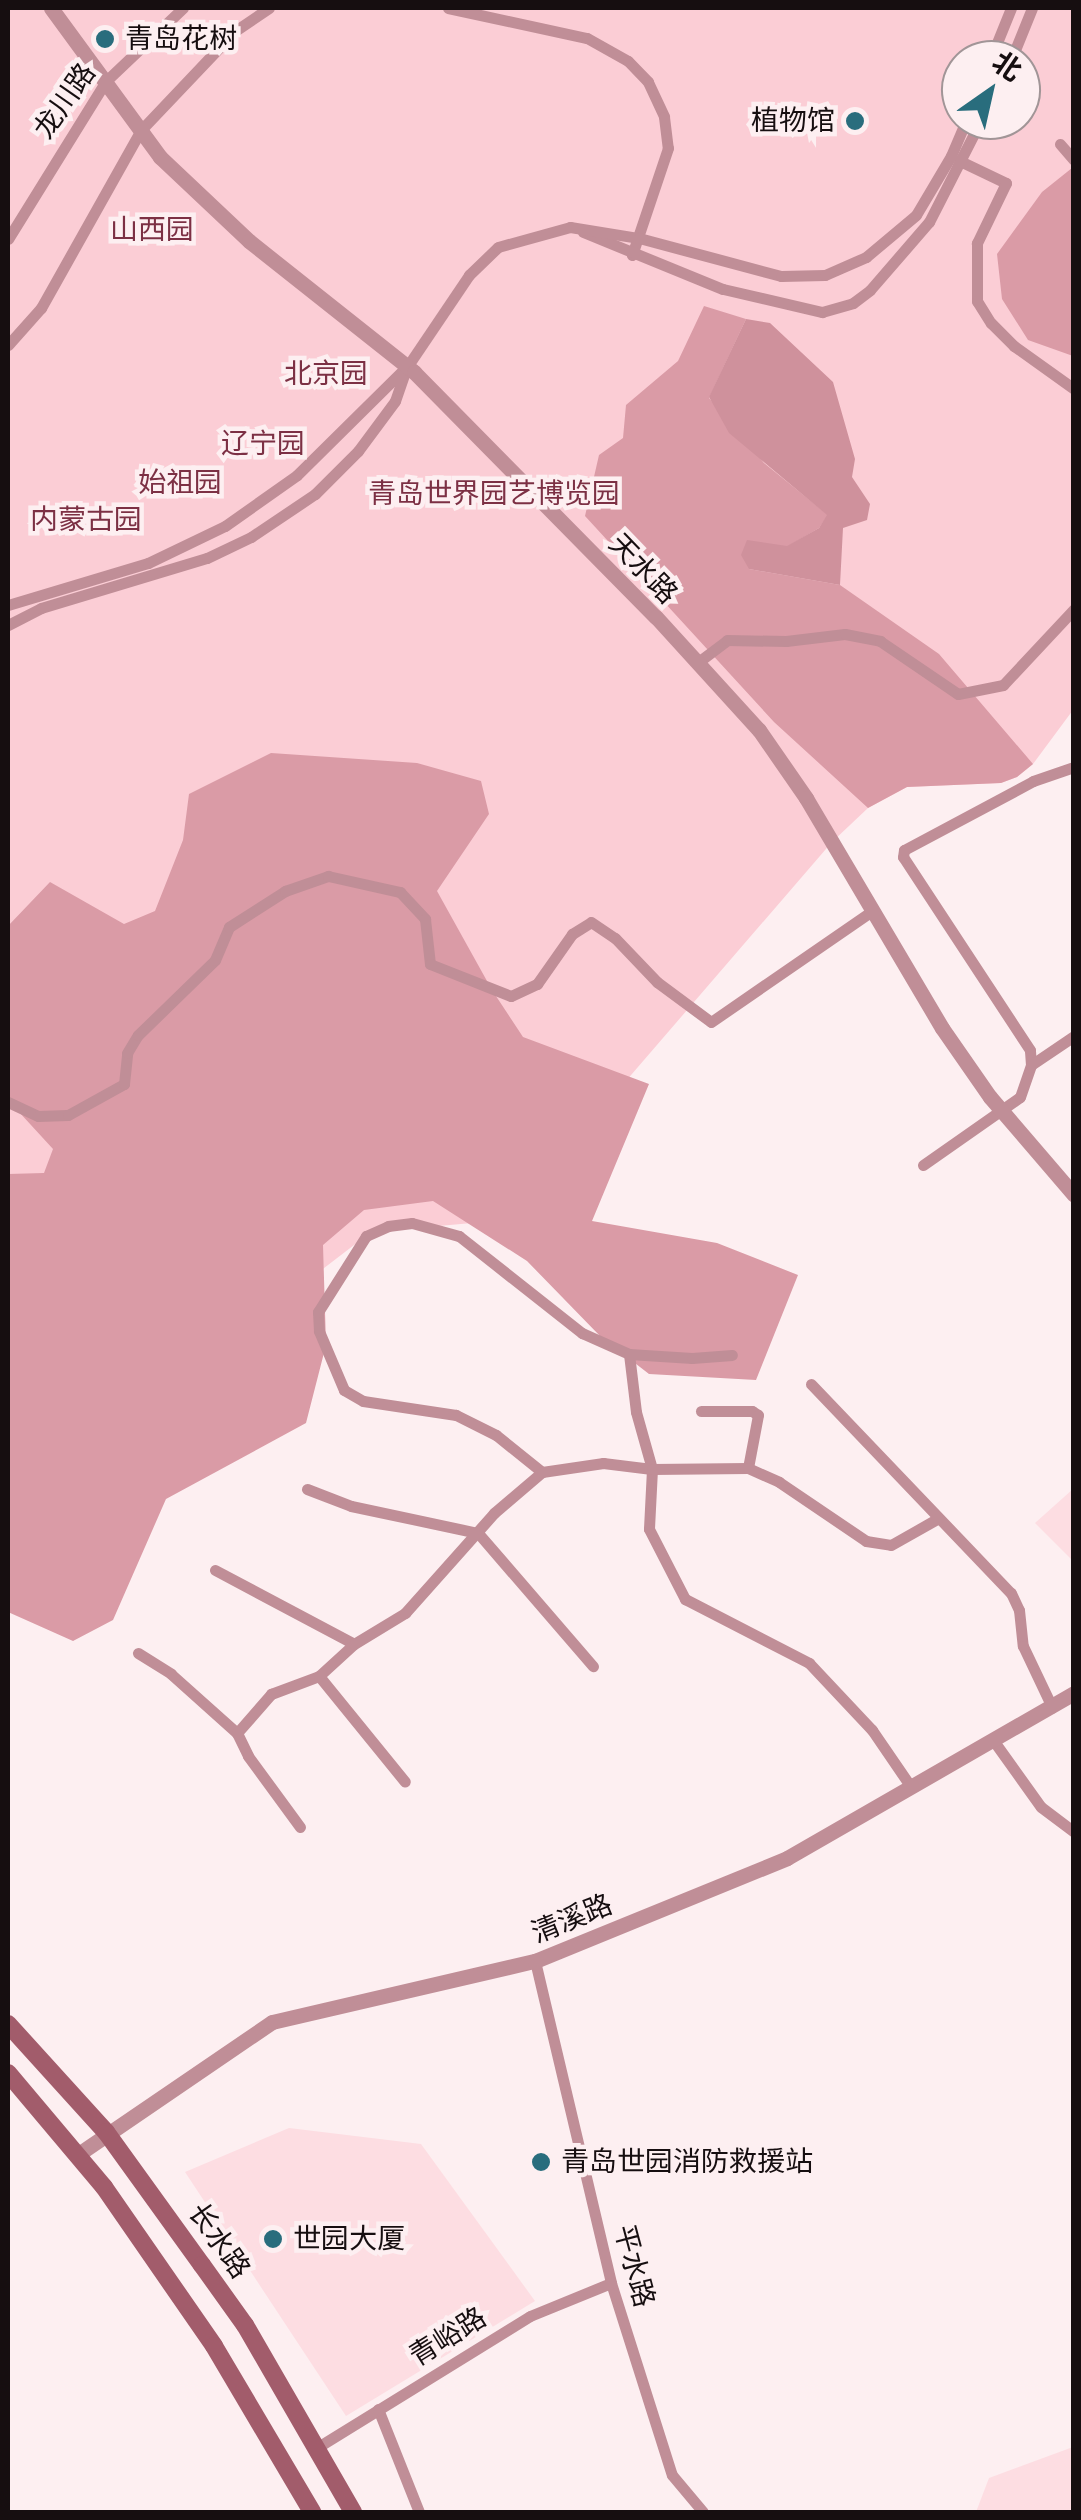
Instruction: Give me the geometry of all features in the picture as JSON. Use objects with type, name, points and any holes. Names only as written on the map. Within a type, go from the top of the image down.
[{"type":"main road","name":"长水路","points":[[8,2024],[106,2132],[244,2326],[353,2512]]},
{"type":"main road","points":[[8,2074],[80,2153],[214,2346],[312,2512]]},
{"type":"street","name":"天水路","points":[[51,8],[160,157],[249,240],[407,366],[759,730],[942,1028],[1001,1110],[1074,1195]]},
{"type":"street","name":"龙川路","points":[[8,239],[106,81],[183,8]]},
{"type":"street","points":[[8,345],[41,308],[142,130],[236,31],[269,8]]},
{"type":"street","points":[[448,8],[587,38],[628,61],[648,82],[664,117],[668,148],[632,255]]},
{"type":"street","points":[[998,40],[1012,8]]},
{"type":"street","points":[[1019,40],[1032,8]]},
{"type":"street","points":[[8,605],[148,563],[224,526],[297,475],[407,366],[469,275],[498,246],[570,226],[639,238],[781,276],[824,274],[866,257],[916,215],[958,140]]},
{"type":"street","points":[[570,226],[632,255],[723,289],[822,312],[854,303],[870,290],[929,222],[971,140]]},
{"type":"street","points":[[1060,144],[1074,160]]},
{"type":"street","points":[[960,161],[1006,184],[977,243],[976,301],[990,324],[1014,346],[1074,388]]},
{"type":"street","points":[[8,625],[41,608],[207,558],[251,537],[315,494],[358,451],[395,401],[407,366]]},
{"type":"street","points":[[698,663],[727,640],[786,641],[845,634],[880,641],[958,694],[1003,685],[1074,609]]},
{"type":"street","points":[[923,1164],[1020,1097],[1031,1065],[1030,1050],[903,857],[910,843],[1033,781],[1074,767]]},
{"type":"street","points":[[8,1102],[38,1116],[68,1116],[124,1084],[127,1053],[138,1034],[215,960],[229,928],[285,891],[328,876],[400,892],[425,919],[430,964],[511,996],[537,984],[572,934],[591,922],[615,938],[657,982],[711,1022],[872,911]]},
{"type":"street","points":[[1031,1065],[1074,1036]]},
{"type":"street","points":[[542,1472],[496,1435],[456,1416],[362,1401],[344,1390],[319,1332],[318,1312],[366,1236],[388,1226],[412,1223],[460,1236],[582,1333],[628,1354],[732,1355]]},
{"type":"street","points":[[628,1354],[636,1412],[652,1469],[649,1529],[685,1599],[808,1663],[872,1730],[911,1787]]},
{"type":"street","points":[[812,1384],[937,1519],[1012,1593],[1019,1610],[1022,1646],[1052,1707]]},
{"type":"street","points":[[702,1410],[752,1410],[758,1414],[748,1468]]},
{"type":"street","points":[[237,1733],[272,1694],[319,1676],[354,1644],[405,1613],[494,1514],[542,1472],[603,1464],[652,1469],[748,1468],[779,1482],[866,1541],[891,1545],[937,1519]]},
{"type":"street","points":[[307,1488],[350,1506],[478,1534],[593,1666]]},
{"type":"street","points":[[215,1570],[354,1644]]},
{"type":"street","points":[[138,1653],[172,1674],[237,1733],[248,1756],[300,1827]]},
{"type":"street","points":[[319,1676],[405,1782]]},
{"type":"street","name":"清溪路","points":[[80,2153],[272,2022],[535,1962],[786,1858],[1074,1693]]},
{"type":"street","points":[[993,1740],[1041,1807],[1074,1832]]},
{"type":"street","name":"平水路","points":[[535,1962],[610,2283],[672,2475],[703,2512]]},
{"type":"street","name":"青峪路","points":[[318,2447],[530,2316],[610,2283]]},
{"type":"street","points":[[378,2409],[419,2512]]},
{"type":"shaded area","points":[[1073,151],[1073,356],[1028,340],[1002,299],[997,254],[1042,192],[1072,168]]},
{"type":"shaded area","points":[[704,306],[746,319],[709,398],[764,463],[828,515],[819,528],[749,569],[840,585],[939,654],[1033,764],[1017,777],[1001,783],[907,787],[868,808],[774,722],[585,516],[599,455],[623,438],[626,405],[678,361]]},
{"type":"shaded area","points":[[746,319],[770,323],[833,382],[855,459],[852,477],[870,504],[867,520],[843,528],[840,585],[749,569],[741,555],[747,540],[787,546],[819,528],[827,515],[729,433],[709,397]]},
{"type":"shaded area","points":[[271,753],[417,763],[481,781],[489,814],[437,891],[523,1037],[649,1084],[592,1221],[717,1243],[798,1275],[756,1380],[649,1374],[600,1336],[527,1261],[433,1201],[364,1210],[323,1245],[326,1345],[306,1423],[166,1499],[113,1620],[73,1641],[8,1612],[8,1174],[44,1173],[53,1149],[8,1100],[8,926],[50,882],[124,924],[155,911],[183,840],[189,794]]},
{"type":"shaded area","points":[[1073,1489],[1074,1557],[1071,1559],[1035,1523]]},
{"type":"shaded area","points":[[289,2128],[421,2144],[535,2301],[346,2416],[185,2172]]},
{"type":"shaded area","points":[[1073,2447],[1073,2512],[976,2512],[989,2478]]},
{"type":"green space","name":"青岛世界园艺博览园","points":[[8,8],[1073,8],[1073,710],[1033,764],[1017,777],[1001,783],[907,787],[868,808],[832,842],[506,1220],[371,1232],[86,1451],[8,1391]]},
{"type":"place","name":"青岛花树","points":[[105,39]]},
{"type":"place","name":"植物馆","points":[[855,121]]},
{"type":"place","name":"青岛世园消防救援站","points":[[541,2162]]},
{"type":"place","name":"世园大厦","points":[[273,2239]]},
{"type":"park label","name":"山西园","points":[[152,230]]},
{"type":"park label","name":"北京园","points":[[326,374]]},
{"type":"park label","name":"辽宁园","points":[[263,444]]},
{"type":"park label","name":"始祖园","points":[[180,483]]},
{"type":"park label","name":"内蒙古园","points":[[86,520]]}]
